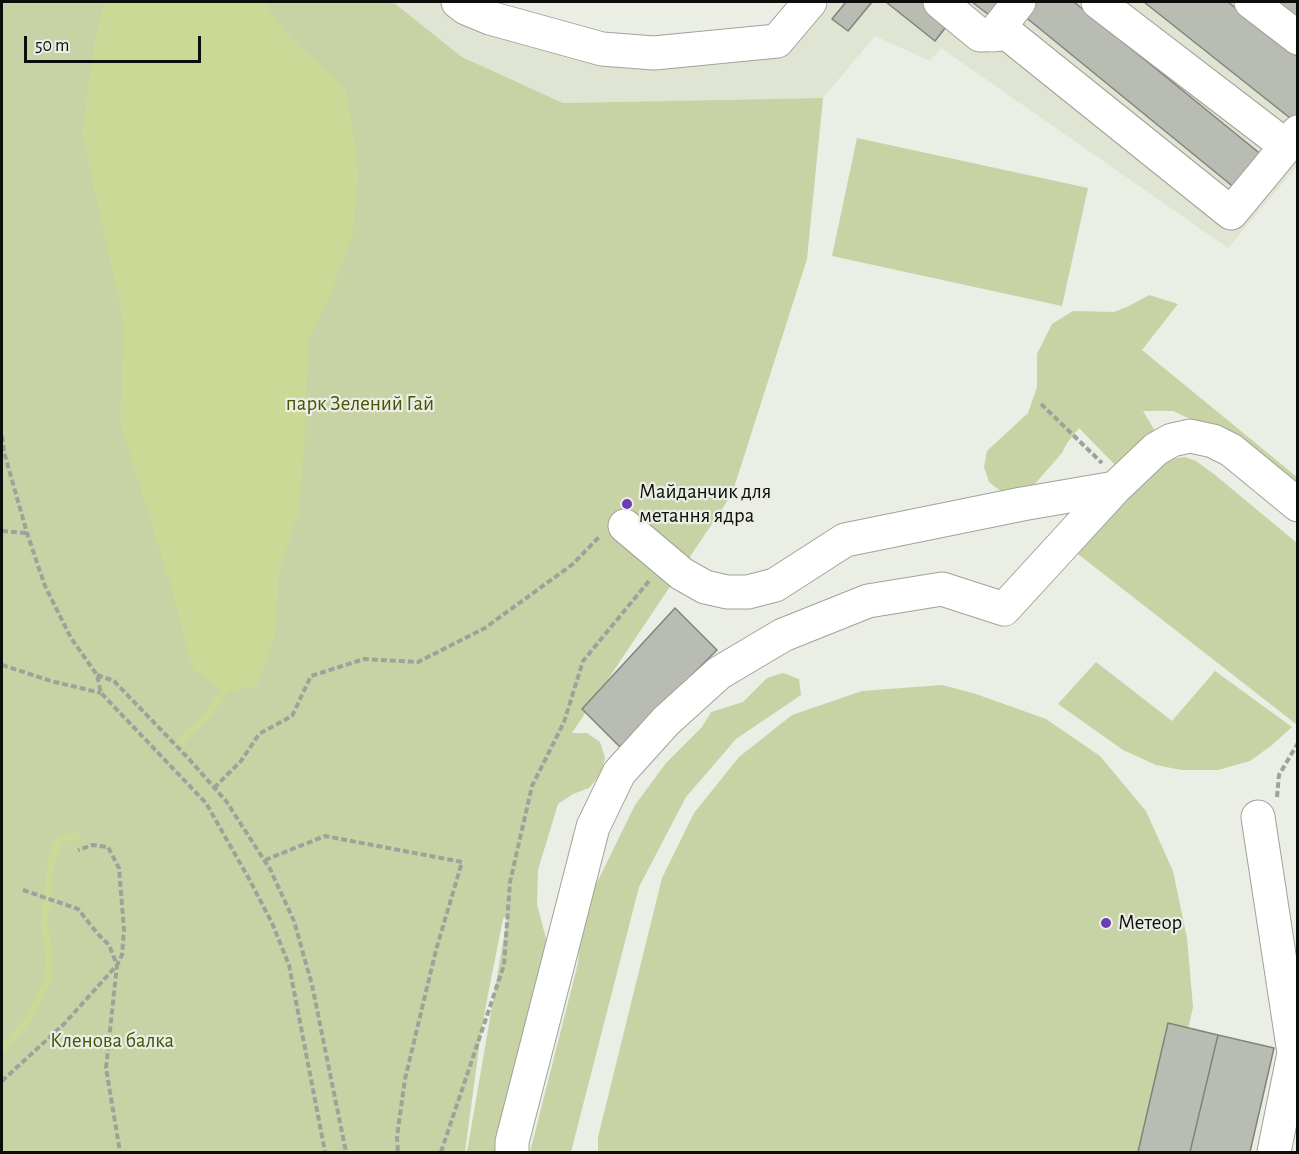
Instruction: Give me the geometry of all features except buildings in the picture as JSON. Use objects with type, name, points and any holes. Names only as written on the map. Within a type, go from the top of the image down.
[{"type":"lane","points":[[458,2],[490,18],[602,49],[654,53],[777,41],[810,2]]},
{"type":"lane","points":[[940,2],[980,35],[1008,34],[1231,213],[1292,139],[1098,2]]},
{"type":"lane","points":[[993,35],[1019,2]]},
{"type":"lane","points":[[1251,2],[1298,38]]},
{"type":"lane","points":[[512,1152],[512,1142],[593,827],[619,773],[666,721],[720,672],[783,635],[868,601],[942,588],[1004,609],[1118,485],[1156,449],[1172,440],[1190,436],[1212,441],[1232,450],[1298,505]]},
{"type":"lane","points":[[625,526],[682,574],[705,587],[727,592],[748,592],[775,585],[845,540],[1118,485]]},
{"type":"lane","points":[[1258,817],[1294,1053],[1274,1152]]},
{"type":"path","points":[[1041,404],[1118,485]]},
{"type":"path","points":[[2,436],[4,452],[27,533],[45,586],[71,638],[97,675],[101,693],[206,803],[249,877],[272,923],[289,965],[325,1152]]},
{"type":"path","points":[[214,788],[241,761],[259,734],[292,716],[311,676],[364,659],[418,662],[485,628],[573,564],[602,534],[625,526]]},
{"type":"path","points":[[2,531],[27,533]]},
{"type":"path","points":[[441,1152],[504,965],[510,882],[532,786],[564,722],[583,661],[643,586],[669,562]]},
{"type":"path","points":[[2,665],[51,681],[101,693]]},
{"type":"path","points":[[97,675],[114,681],[189,759],[225,801],[265,860],[294,921],[312,985],[346,1152]]},
{"type":"path","points":[[265,860],[325,836],[462,862],[436,950],[405,1079],[397,1137],[398,1152]]},
{"type":"path","points":[[2,1081],[64,1024],[117,965],[122,955],[124,930],[119,868],[108,847],[93,845],[78,850]]},
{"type":"path","points":[[23,890],[78,909],[109,945],[117,965],[106,1068],[120,1152]]},
{"type":"shaded area","points":[[104,2],[264,2],[284,31],[346,90],[359,174],[352,238],[328,300],[308,343],[305,435],[299,511],[279,572],[275,634],[257,686],[223,693],[193,669],[171,587],[120,422],[124,324],[82,133],[95,39]]},
{"type":"shaded area","points":[[393,2],[443,2],[488,27],[785,54],[831,2],[1297,2],[1297,166],[1228,248],[941,48],[930,61],[875,36],[823,98],[563,103],[462,57]]},
{"type":"green space","name":"парк Зелений Гай","points":[[2,2],[393,2],[462,57],[563,103],[823,98],[807,259],[732,494],[572,733],[587,733],[600,742],[605,758],[601,774],[589,788],[573,794],[558,804],[538,870],[537,904],[550,954],[503,1152],[467,1152],[508,913],[503,919],[481,1033],[465,1152],[2,1152]]},
{"type":"green space","points":[[857,138],[1088,188],[1062,306],[832,256]]},
{"type":"green space","points":[[1149,295],[1178,304],[1142,350],[1297,477],[1297,496],[1216,431],[1173,411],[1143,411],[1155,431],[1116,466],[1079,428],[1062,453],[1033,486],[1002,492],[989,482],[984,467],[987,451],[1028,413],[1037,387],[1037,354],[1052,324],[1073,311],[1114,312]]},
{"type":"green space","points":[[1185,457],[1196,461],[1215,475],[1297,543],[1296,724],[1074,551],[1157,466],[1171,459]]},
{"type":"green space","points":[[1096,662],[1172,721],[1215,671],[1292,727],[1250,761],[1218,770],[1181,770],[1156,765],[1123,750],[1058,704]]},
{"type":"green space","points":[[783,673],[799,679],[801,695],[736,739],[686,797],[639,887],[571,1152],[530,1152],[578,963],[582,913],[635,805],[666,763],[702,727],[711,712],[743,702],[767,678]]},
{"type":"green space","name":"Метеор","points":[[942,685],[976,694],[1046,719],[1100,756],[1146,811],[1173,871],[1187,938],[1193,1007],[1160,1152],[598,1152],[598,1137],[662,878],[694,813],[739,757],[792,715],[862,691]]},
{"type":"waterway","points":[[180,741],[209,714],[223,693]]},
{"type":"waterway","points":[[2,1050],[27,1021],[48,979],[49,952],[44,924],[52,857],[60,839],[77,836]]},
{"type":"place","name":"Майданчик для метання ядра","points":[[627,504]]},
{"type":"place","name":"Метеор","points":[[1106,923]]},
{"type":"park label","name":"Кленова балка","points":[[112,1041]]}]
